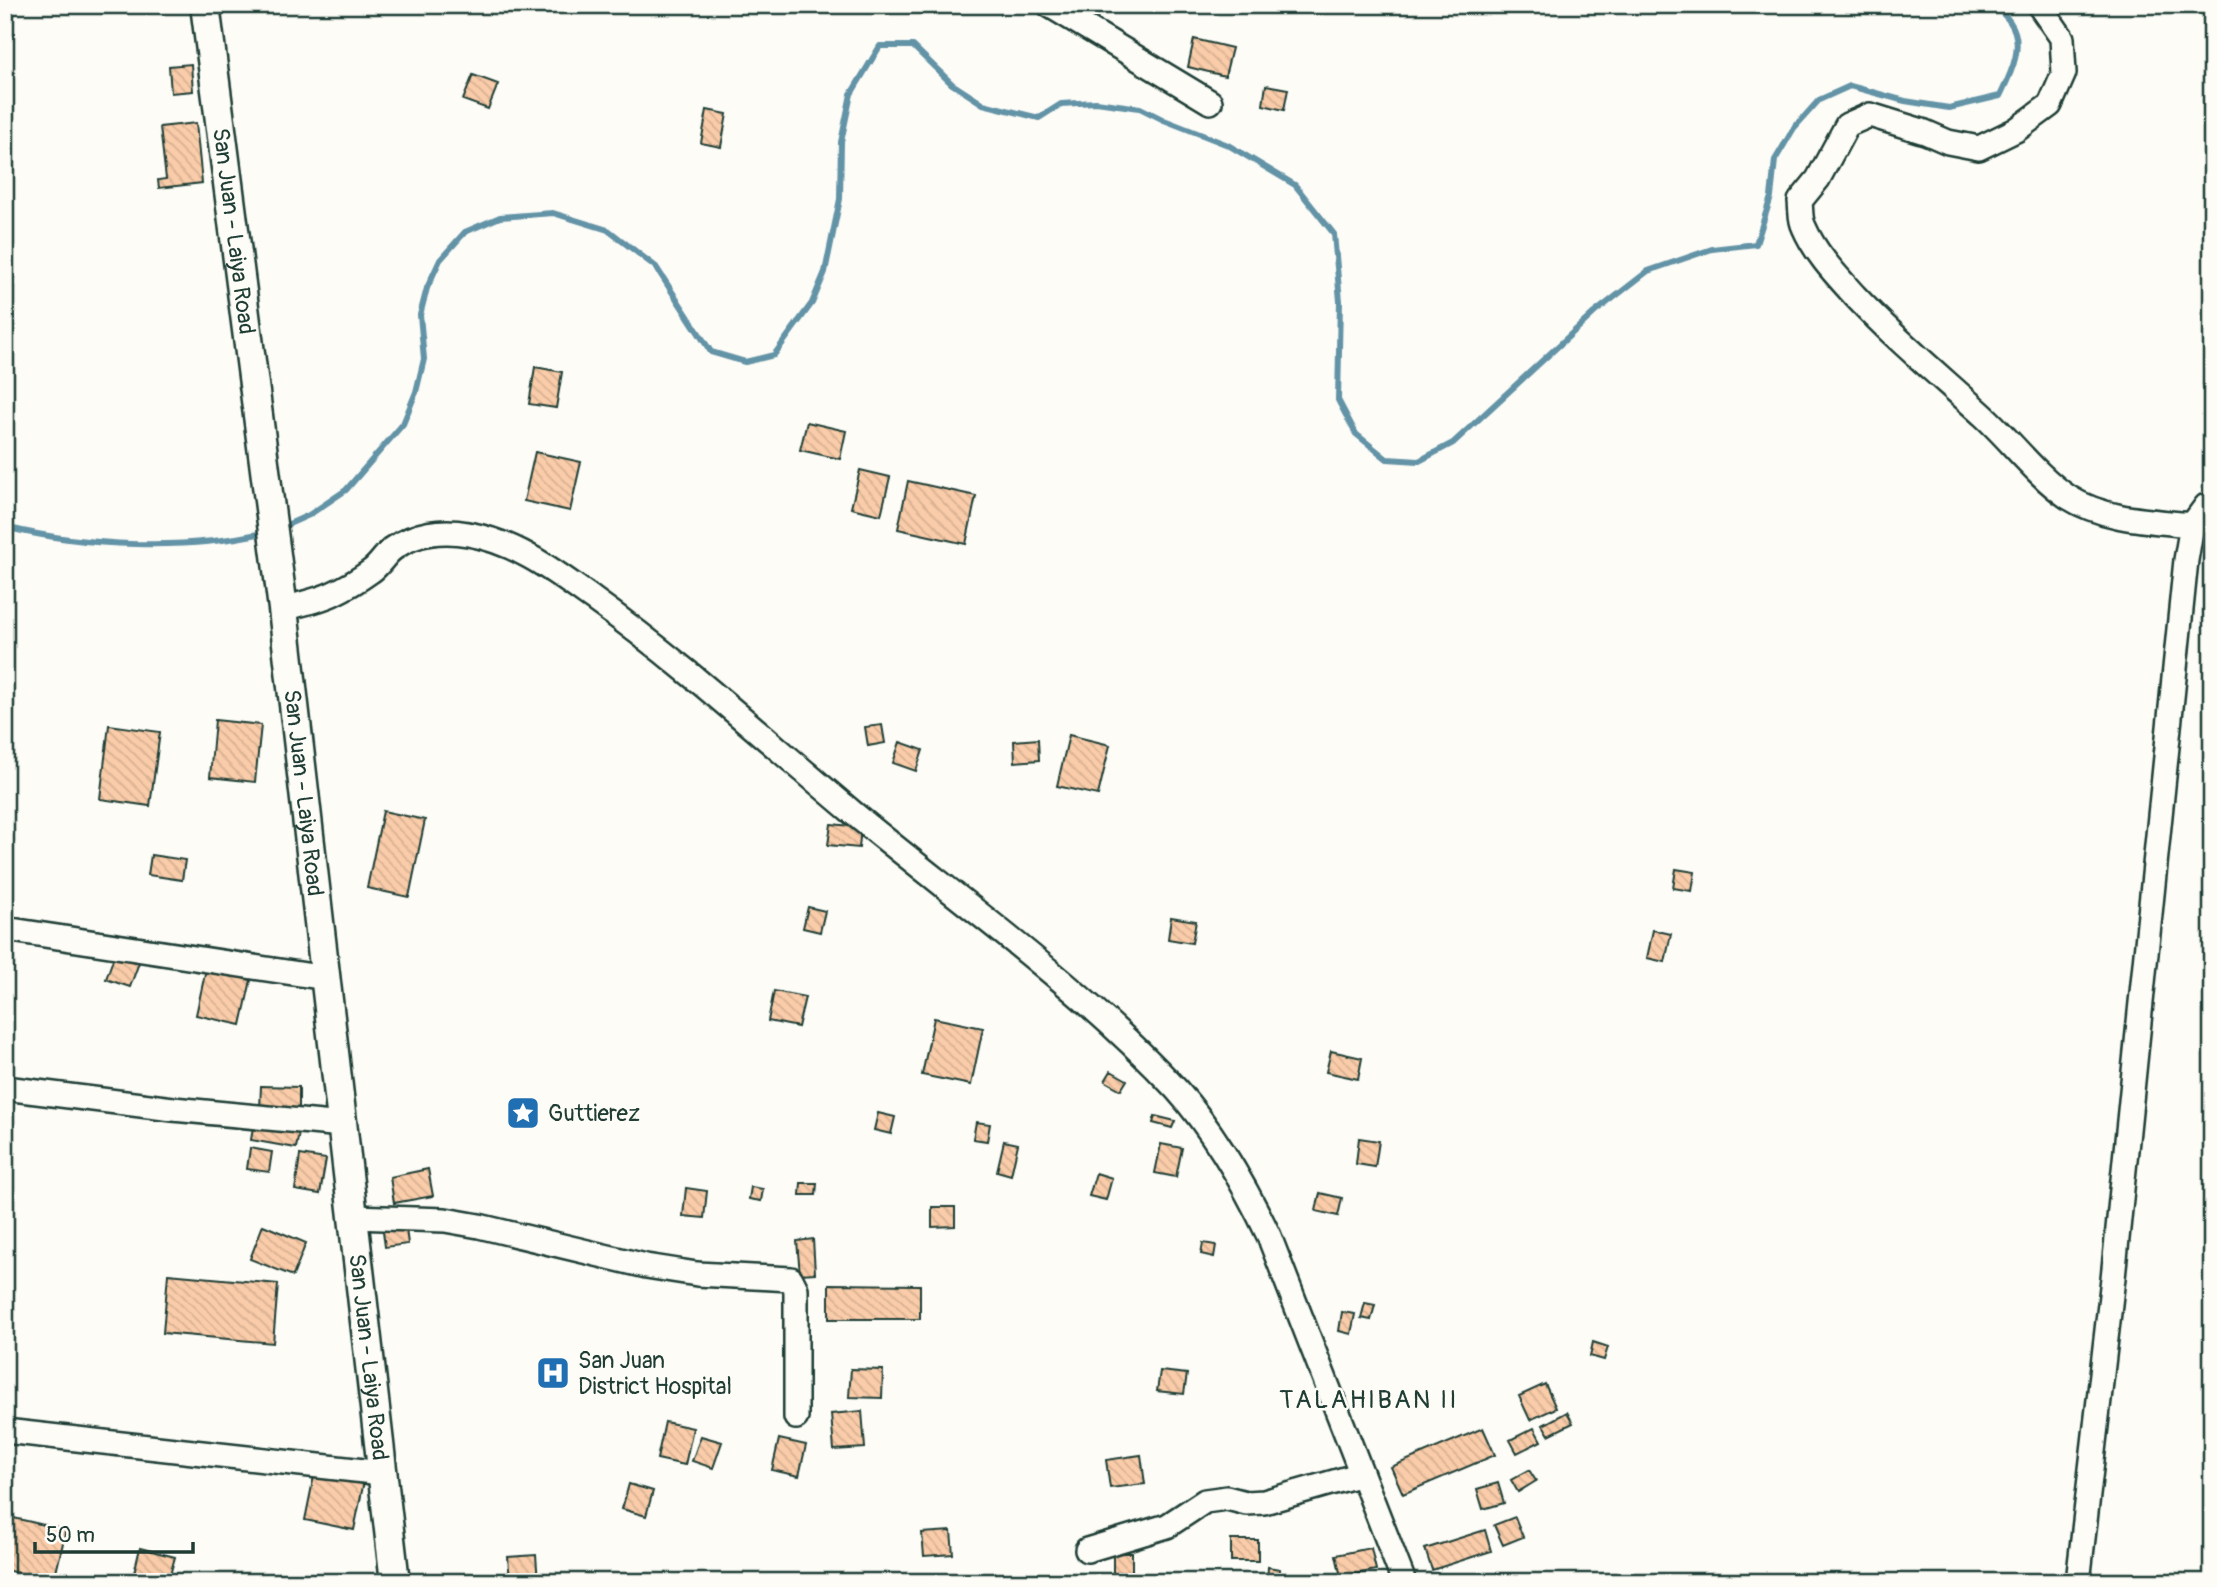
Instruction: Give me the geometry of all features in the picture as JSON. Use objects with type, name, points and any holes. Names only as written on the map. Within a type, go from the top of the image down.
[{"type":"main road","name":"San Juan - Laiya Road","points":[[205,5],[283,609],[395,1582]]},
{"type":"street","points":[[1049,5],[1210,102]]},
{"type":"street","points":[[2039,5],[2062,38],[2063,73],[2050,105],[2016,130],[1979,148],[1948,142],[1870,115],[1847,125],[1818,179],[1800,201],[1803,225],[1839,279],[1874,317],[2007,438],[2042,476],[2069,498],[2096,510],[2132,519],[2192,525]]},
{"type":"street","points":[[2078,1582],[2113,1278],[2183,587],[2192,525],[2206,506],[2212,505]]},
{"type":"street","points":[[283,609],[331,595],[372,570],[393,549],[416,536],[439,532],[467,534],[504,543],[540,562],[632,626],[854,813],[1030,953],[1121,1032],[1179,1092],[1249,1195],[1269,1236],[1404,1582]]},
{"type":"street","points":[[5,929],[326,978]]},
{"type":"street","points":[[5,1088],[173,1110],[343,1125]]},
{"type":"street","points":[[353,1217],[444,1220],[646,1266],[697,1274],[791,1279],[796,1289],[796,1417]]},
{"type":"street","points":[[5,1431],[382,1473]]},
{"type":"street","points":[[1087,1550],[1167,1526],[1205,1501],[1227,1498],[1246,1503],[1264,1502],[1362,1474]]},
{"type":"building","points":[[1194,39],[1232,48],[1225,76],[1188,67]]},
{"type":"building","points":[[191,64],[193,91],[171,93],[169,66]]},
{"type":"building","points":[[473,75],[498,84],[488,109],[463,100]]},
{"type":"building","points":[[1266,85],[1288,89],[1284,110],[1263,105]]},
{"type":"building","points":[[707,110],[727,114],[721,147],[701,143]]},
{"type":"building","points":[[196,123],[202,183],[159,188],[158,180],[166,179],[160,127]]},
{"type":"building","points":[[535,367],[562,372],[556,408],[529,404]]},
{"type":"building","points":[[807,422],[846,431],[840,459],[800,450]]},
{"type":"building","points":[[535,452],[581,462],[570,511],[524,501]]},
{"type":"building","points":[[860,470],[890,477],[881,515],[851,508]]},
{"type":"building","points":[[908,481],[976,496],[966,544],[898,529]]},
{"type":"building","points":[[215,720],[261,725],[255,782],[210,777]]},
{"type":"building","points":[[109,725],[160,732],[150,806],[100,799]]},
{"type":"building","points":[[882,725],[885,743],[868,746],[865,727]]},
{"type":"building","points":[[1069,735],[1110,745],[1098,795],[1057,786]]},
{"type":"building","points":[[1038,739],[1039,760],[1015,762],[1014,741]]},
{"type":"building","points":[[900,742],[923,750],[916,771],[893,763]]},
{"type":"building","points":[[383,811],[425,820],[409,897],[367,888]]},
{"type":"building","points":[[831,824],[861,827],[859,848],[828,845]]},
{"type":"building","points":[[151,855],[185,860],[182,880],[148,875]]},
{"type":"building","points":[[1676,869],[1695,872],[1692,891],[1673,888]]},
{"type":"building","points":[[808,907],[825,911],[820,932],[803,928]]},
{"type":"building","points":[[1171,917],[1196,921],[1192,943],[1168,939]]},
{"type":"building","points":[[1653,930],[1671,934],[1665,962],[1647,958]]},
{"type":"building","points":[[117,948],[141,957],[130,987],[106,979]]},
{"type":"building","points":[[206,969],[251,980],[241,1025],[196,1015]]},
{"type":"building","points":[[774,991],[805,997],[798,1027],[768,1021]]},
{"type":"building","points":[[934,1018],[983,1028],[971,1085],[922,1075]]},
{"type":"building","points":[[1331,1051],[1362,1058],[1358,1079],[1326,1072]]},
{"type":"building","points":[[1111,1071],[1127,1080],[1121,1090],[1105,1081]]},
{"type":"building","points":[[261,1086],[299,1087],[299,1110],[260,1109]]},
{"type":"building","points":[[878,1113],[895,1117],[891,1134],[874,1130]]},
{"type":"building","points":[[1155,1116],[1175,1121],[1172,1128],[1153,1123]]},
{"type":"building","points":[[254,1121],[300,1128],[296,1148],[251,1140]]},
{"type":"building","points":[[976,1122],[990,1124],[987,1141],[973,1139]]},
{"type":"building","points":[[1359,1138],[1379,1141],[1375,1167],[1356,1164]]},
{"type":"building","points":[[1004,1141],[1018,1144],[1011,1175],[997,1171]]},
{"type":"building","points":[[1161,1144],[1182,1148],[1176,1177],[1155,1173]]},
{"type":"building","points":[[250,1148],[272,1152],[269,1172],[247,1169]]},
{"type":"building","points":[[300,1155],[326,1159],[320,1194],[295,1190]]},
{"type":"building","points":[[428,1169],[433,1196],[394,1203],[390,1177]]},
{"type":"building","points":[[1096,1173],[1112,1178],[1106,1200],[1089,1196]]},
{"type":"building","points":[[801,1183],[817,1183],[816,1195],[800,1195]]},
{"type":"building","points":[[751,1187],[763,1189],[761,1201],[749,1199]]},
{"type":"building","points":[[686,1188],[707,1191],[704,1218],[683,1216]]},
{"type":"building","points":[[1320,1193],[1342,1198],[1338,1216],[1316,1211]]},
{"type":"building","points":[[932,1207],[955,1207],[955,1226],[932,1227]]},
{"type":"building","points":[[263,1225],[306,1243],[293,1276],[250,1259]]},
{"type":"building","points":[[406,1229],[408,1244],[385,1247],[383,1231]]},
{"type":"building","points":[[813,1239],[815,1273],[800,1274],[797,1241]]},
{"type":"building","points":[[1203,1243],[1216,1245],[1214,1257],[1201,1254]]},
{"type":"building","points":[[168,1274],[278,1284],[273,1343],[163,1333]]},
{"type":"building","points":[[829,1284],[920,1285],[920,1319],[829,1319]]},
{"type":"building","points":[[1365,1303],[1375,1305],[1371,1320],[1361,1318]]},
{"type":"building","points":[[1342,1312],[1355,1314],[1351,1334],[1339,1331]]},
{"type":"building","points":[[1593,1342],[1608,1347],[1604,1360],[1590,1356]]},
{"type":"building","points":[[851,1369],[883,1370],[882,1398],[849,1397]]},
{"type":"building","points":[[1160,1371],[1187,1374],[1184,1394],[1157,1391]]},
{"type":"building","points":[[1545,1384],[1556,1408],[1530,1420],[1519,1396]]},
{"type":"building","points":[[862,1411],[865,1448],[834,1450],[831,1414]]},
{"type":"building","points":[[1567,1412],[1573,1423],[1549,1435],[1543,1425]]},
{"type":"building","points":[[665,1422],[693,1428],[685,1465],[657,1459]]},
{"type":"building","points":[[1483,1428],[1495,1455],[1403,1494],[1391,1467]]},
{"type":"building","points":[[1534,1428],[1541,1441],[1517,1453],[1510,1440]]},
{"type":"building","points":[[701,1436],[722,1442],[713,1468],[692,1461]]},
{"type":"building","points":[[779,1439],[806,1445],[799,1476],[772,1470]]},
{"type":"building","points":[[1141,1455],[1145,1484],[1110,1488],[1106,1460]]},
{"type":"building","points":[[1529,1470],[1536,1481],[1518,1492],[1511,1480]]},
{"type":"building","points":[[315,1471],[364,1481],[354,1530],[305,1520]]},
{"type":"building","points":[[1498,1483],[1504,1503],[1483,1509],[1477,1489]]},
{"type":"building","points":[[629,1484],[653,1491],[646,1516],[622,1509]]},
{"type":"building","points":[[5,1516],[66,1530],[54,1581],[5,1570]]},
{"type":"building","points":[[1515,1517],[1523,1537],[1503,1545],[1494,1525]]},
{"type":"building","points":[[1485,1530],[1491,1551],[1432,1570],[1425,1549]]},
{"type":"building","points":[[951,1531],[953,1554],[924,1556],[922,1533]]},
{"type":"building","points":[[1231,1540],[1258,1540],[1258,1561],[1231,1561]]},
{"type":"building","points":[[140,1548],[175,1557],[168,1582],[134,1573]]},
{"type":"building","points":[[1371,1548],[1376,1570],[1341,1577],[1336,1555]]},
{"type":"building","points":[[1113,1553],[1132,1553],[1132,1582],[1113,1582]]},
{"type":"building","points":[[536,1555],[538,1582],[510,1582],[508,1557]]},
{"type":"building","points":[[1268,1567],[1280,1569],[1279,1582],[1267,1582]]},
{"type":"waterway","points":[[280,528],[309,515],[346,490],[403,424],[416,392],[424,359],[420,315],[427,288],[440,260],[465,232],[500,217],[553,213],[608,230],[656,267],[711,352],[745,362],[774,355],[812,303],[825,272],[840,199],[841,142],[851,94],[880,46],[913,46],[952,84],[983,104],[1039,118],[1061,104],[1096,102],[1140,108],[1228,145],[1295,185],[1334,234],[1340,301],[1338,400],[1356,434],[1387,459],[1419,461],[1453,443],[1594,313],[1648,271],[1712,249],[1756,244],[1771,197],[1775,160],[1794,128],[1819,100],[1850,86],[1905,101],[1949,108],[2000,96],[2015,60],[2017,40],[2010,22],[1995,5]]},
{"type":"waterway","points":[[5,527],[68,539],[136,544],[204,542],[267,532]]},
{"type":"place","name":"Guttierez","points":[[523,1113]]},
{"type":"place","name":"San Juan District Hospital","points":[[553,1373]]},
{"type":"district","name":"TALAHIBAN II","points":[[1369,1400]]}]
